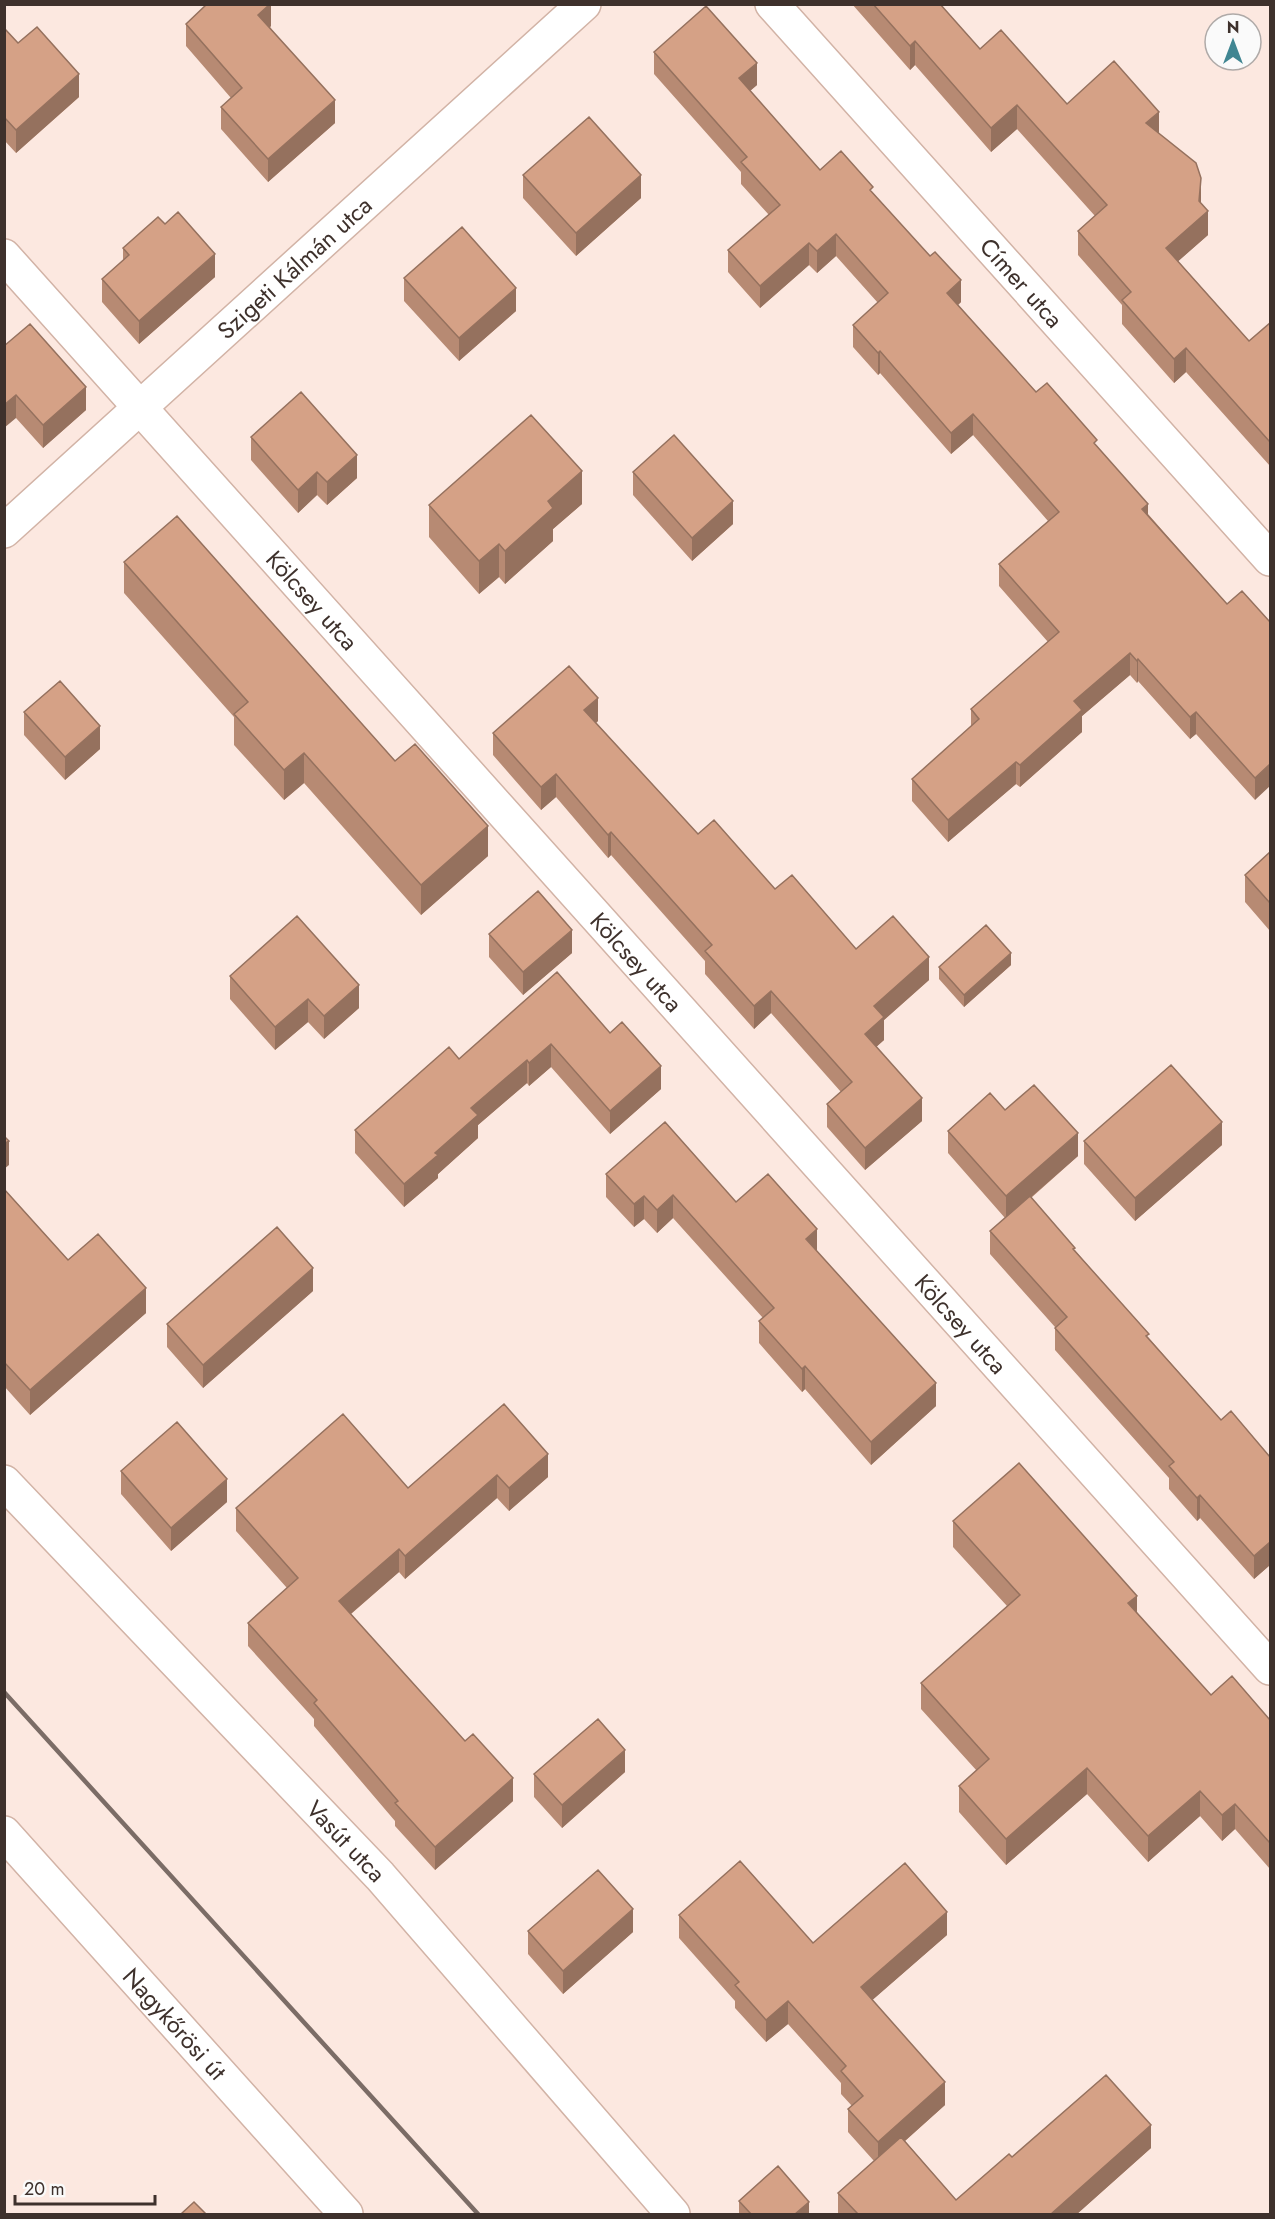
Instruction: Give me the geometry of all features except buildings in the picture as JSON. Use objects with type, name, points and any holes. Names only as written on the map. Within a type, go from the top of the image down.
[{"type":"street","name":"Szigeti Kálmán utca","points":[[4,531],[584,4]]},
{"type":"street","name":"Címer utca","points":[[772,4],[1270,559]]},
{"type":"street","name":"Kölcsey utca","points":[[4,256],[1270,1668]]},
{"type":"street","name":"Vasút utca","points":[[4,1482],[380,1876],[672,2214]]},
{"type":"street","name":"Nagykőrösi út","points":[[4,1833],[346,2214]]},
{"type":"railway","points":[[4,1692],[478,2214]]}]
